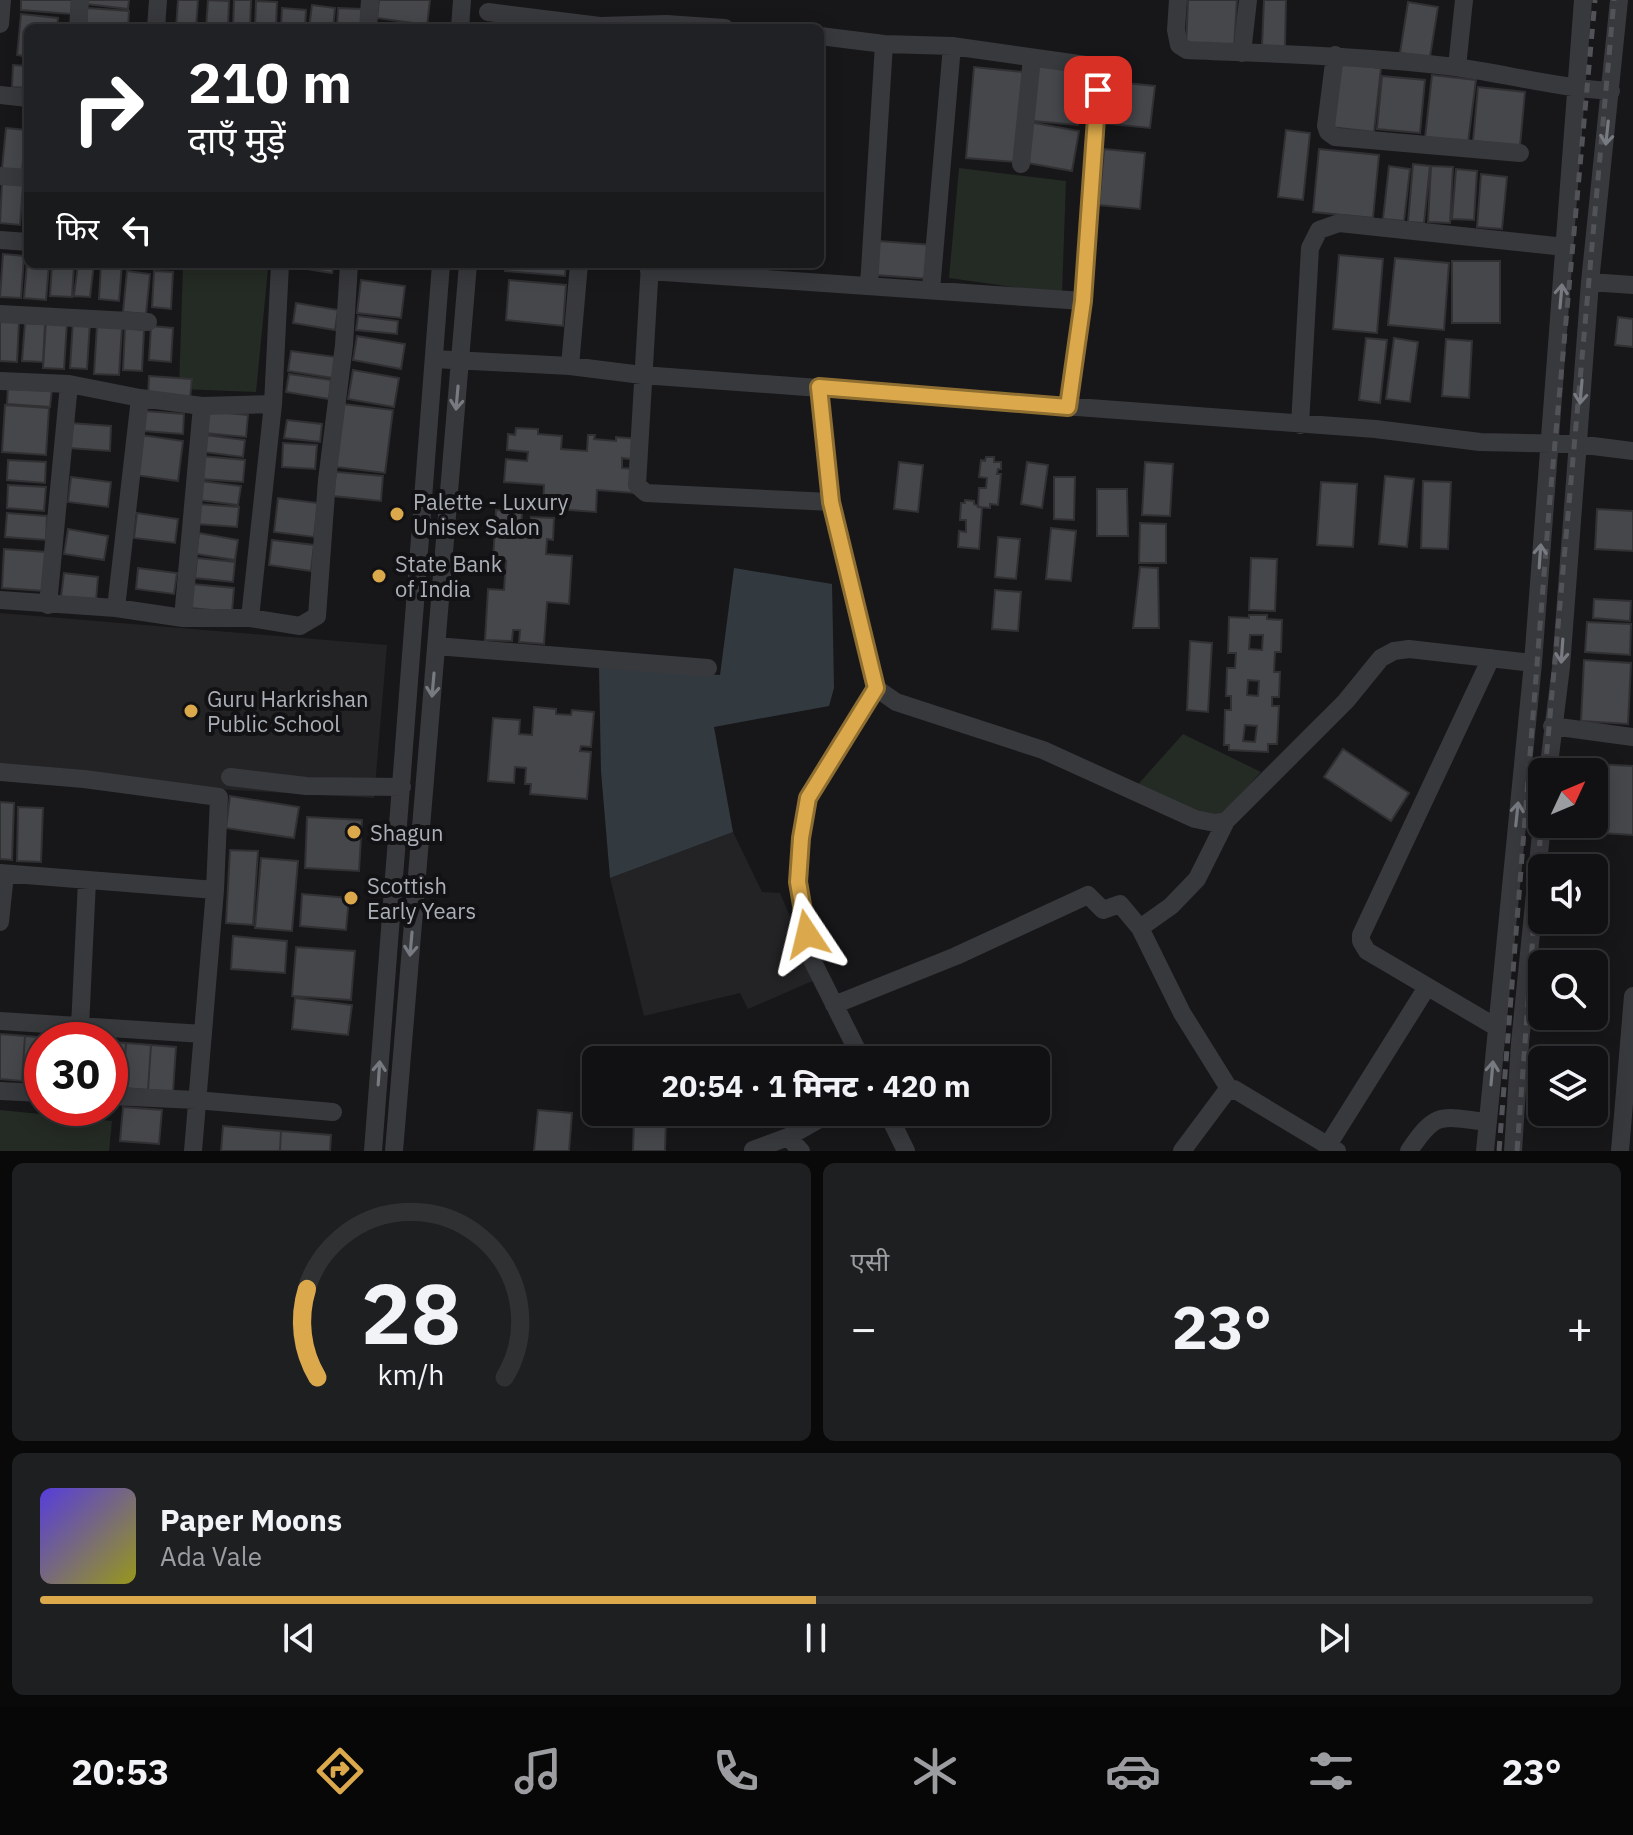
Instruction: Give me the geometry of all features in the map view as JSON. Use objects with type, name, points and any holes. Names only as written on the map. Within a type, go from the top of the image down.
[{"type":"street","points":[[0,24],[2,0]]},
{"type":"street","points":[[78,24],[80,0]]},
{"type":"street","points":[[156,24],[158,0]]},
{"type":"street","points":[[368,24],[370,0]]},
{"type":"street","points":[[460,24],[462,0]]},
{"type":"street","points":[[1178,0],[1176,30],[1179,45],[1187,50],[1335,55],[1457,67],[1577,89],[1611,91]]},
{"type":"street","points":[[1242,53],[1248,0]]},
{"type":"street","points":[[1485,1151],[1533,663],[1583,0]]},
{"type":"street","points":[[1549,758],[1561,667],[1590,282],[1619,0]]},
{"type":"street","points":[[1457,67],[1460,1]]},
{"type":"street","points":[[488,13],[576,24]]},
{"type":"street","points":[[824,36],[884,44],[952,46],[1093,66],[1100,71],[1083,301],[1068,407]]},
{"type":"street","points":[[869,286],[884,44]]},
{"type":"street","points":[[931,290],[952,46]]},
{"type":"street","points":[[1335,55],[1326,126],[1335,137],[1520,153]]},
{"type":"street","points":[[1021,164],[1032,58]]},
{"type":"street","points":[[0,95],[24,98]]},
{"type":"street","points":[[0,176],[24,178]]},
{"type":"street","points":[[1300,425],[1310,248],[1319,230],[1339,223],[1565,247]]},
{"type":"street","points":[[0,240],[24,242]]},
{"type":"street","points":[[250,618],[273,404],[280,268]]},
{"type":"street","points":[[0,600],[116,608],[183,618],[250,618],[300,626],[317,616],[349,268]]},
{"type":"street","points":[[373,1151],[441,268]]},
{"type":"street","points":[[394,1151],[468,268]]},
{"type":"street","points":[[570,366],[579,268]]},
{"type":"street","points":[[831,502],[642,492],[637,485],[650,268],[792,272],[869,286],[1083,301]]},
{"type":"street","points":[[1590,282],[1633,285]]},
{"type":"street","points":[[0,314],[148,322]]},
{"type":"street","points":[[434,359],[570,366],[642,375],[1375,429],[1480,442],[1577,444],[1633,451]]},
{"type":"street","points":[[0,381],[69,384],[202,406],[273,404]]},
{"type":"street","points":[[48,605],[69,384]]},
{"type":"street","points":[[819,387],[831,502],[876,688],[896,702],[1043,750],[1195,819],[1215,823],[1226,821]]},
{"type":"street","points":[[116,608],[140,398]]},
{"type":"street","points":[[183,618],[202,406]]},
{"type":"street","points":[[436,646],[708,668]]},
{"type":"street","points":[[1140,928],[1171,906],[1197,879],[1226,821],[1346,701],[1381,658],[1394,651],[1409,649],[1533,663]]},
{"type":"street","points":[[1491,658],[1361,935],[1361,941],[1367,951],[1496,1027]]},
{"type":"street","points":[[855,1046],[812,960],[798,882],[808,798],[876,688]]},
{"type":"street","points":[[1552,726],[1633,737]]},
{"type":"street","points":[[0,772],[84,779],[219,797],[215,890],[193,1151]]},
{"type":"street","points":[[230,777],[306,786],[402,787]]},
{"type":"street","points":[[1513,1151],[1520,1043],[1541,838]]},
{"type":"street","points":[[0,922],[3,874],[215,890]]},
{"type":"street","points":[[80,1022],[87,881]]},
{"type":"street","points":[[834,1005],[956,956],[1088,895],[1103,910],[1120,904],[1140,928],[1182,1013],[1230,1090]]},
{"type":"street","points":[[1230,1090],[1240,1091],[1332,1148],[1427,987]]},
{"type":"street","points":[[1620,1151],[1633,996]]},
{"type":"street","points":[[0,1021],[24,1023]]},
{"type":"street","points":[[128,1030],[203,1034]]},
{"type":"street","points":[[1182,1151],[1230,1090]]},
{"type":"street","points":[[0,1091],[24,1092]]},
{"type":"street","points":[[128,1097],[333,1112]]},
{"type":"street","points":[[1409,1151],[1426,1125],[1436,1119],[1447,1117],[1488,1122]]},
{"type":"street","points":[[753,1150],[794,1144],[815,1126]]},
{"type":"street","points":[[894,1126],[906,1151]]},
{"type":"shaded area","points":[[959,168],[1066,181],[1062,294],[949,278]]},
{"type":"shaded area","points":[[183,268],[268,269],[256,392],[179,389]]},
{"type":"shaded area","points":[[734,568],[832,584],[834,688],[829,706],[714,727],[733,832],[610,878],[601,771],[599,667],[720,675]]},
{"type":"shaded area","name":"Guru Harkrishan Public School","points":[[0,613],[387,645],[374,798],[0,777]]},
{"type":"shaded area","points":[[1183,734],[1261,772],[1208,831],[1133,790]]},
{"type":"shaded area","points":[[733,832],[762,892],[780,893],[817,979],[748,1009],[740,993],[644,1016],[610,878]]},
{"type":"shaded area","points":[[0,1110],[24,1112],[24,1126],[112,1126],[109,1151],[0,1151]]},
{"type":"building","points":[[21,0],[72,0],[71,14],[21,10]]},
{"type":"building","points":[[87,0],[129,0],[128,9],[87,4]]},
{"type":"building","points":[[178,0],[198,0],[196,24],[176,24]]},
{"type":"building","points":[[208,0],[229,1],[228,24],[206,24]]},
{"type":"building","points":[[234,0],[251,0],[250,24],[233,24]]},
{"type":"building","points":[[379,0],[430,0],[427,24],[377,18]]},
{"type":"building","points":[[1188,0],[1237,0],[1234,49],[1186,46]]},
{"type":"building","points":[[1264,0],[1286,0],[1285,46],[1262,46]]},
{"type":"building","points":[[256,1],[277,2],[276,24],[255,24]]},
{"type":"building","points":[[1408,2],[1438,7],[1430,57],[1400,53]]},
{"type":"building","points":[[312,5],[335,8],[333,24],[310,24]]},
{"type":"building","points":[[87,8],[129,11],[128,24],[86,24]]},
{"type":"building","points":[[282,8],[306,10],[305,24],[281,24]]},
{"type":"building","points":[[338,8],[362,9],[361,24],[337,24]]},
{"type":"building","points":[[21,14],[58,18],[57,24],[24,24],[24,56],[17,55]]},
{"type":"building","points":[[1338,63],[1381,68],[1374,132],[1330,127]]},
{"type":"building","points":[[1038,64],[1083,68],[1078,125],[1033,121]]},
{"type":"building","points":[[13,65],[24,66],[24,88],[12,87]]},
{"type":"building","points":[[974,67],[1023,72],[1015,162],[966,158]]},
{"type":"building","points":[[1432,75],[1476,80],[1468,143],[1425,138]]},
{"type":"building","points":[[1382,76],[1425,80],[1420,133],[1377,129]]},
{"type":"building","points":[[1105,81],[1155,86],[1150,128],[1101,123]]},
{"type":"building","points":[[1478,87],[1525,92],[1520,146],[1473,141]]},
{"type":"building","points":[[1029,122],[1079,131],[1072,171],[1022,162]]},
{"type":"building","points":[[6,128],[24,130],[22,171],[2,169]]},
{"type":"building","points":[[1286,130],[1310,133],[1303,200],[1278,197]]},
{"type":"building","points":[[1104,149],[1145,153],[1140,209],[1099,205]]},
{"type":"building","points":[[1319,149],[1379,155],[1373,218],[1313,212]]},
{"type":"building","points":[[1413,164],[1430,166],[1424,223],[1408,222]]},
{"type":"building","points":[[1389,166],[1410,169],[1404,221],[1383,219]]},
{"type":"building","points":[[1431,166],[1453,167],[1450,223],[1428,222]]},
{"type":"building","points":[[1456,169],[1477,171],[1474,220],[1452,219]]},
{"type":"building","points":[[1481,174],[1507,177],[1502,229],[1477,227]]},
{"type":"building","points":[[2,183],[23,185],[20,225],[0,223]]},
{"type":"building","points":[[878,241],[933,245],[931,279],[875,275]]},
{"type":"building","points":[[3,254],[24,256],[21,298],[0,297]]},
{"type":"building","points":[[1339,255],[1383,259],[1377,333],[1333,329]]},
{"type":"building","points":[[1395,258],[1449,263],[1444,330],[1388,325]]},
{"type":"building","points":[[1452,261],[1500,261],[1500,323],[1452,323]]},
{"type":"building","points":[[27,268],[49,268],[46,300],[24,298]]},
{"type":"building","points":[[52,268],[74,268],[72,297],[50,296]]},
{"type":"building","points":[[78,268],[94,268],[90,297],[74,296]]},
{"type":"building","points":[[101,268],[122,268],[119,301],[99,299]]},
{"type":"building","points":[[301,268],[333,268],[332,273]]},
{"type":"building","points":[[505,268],[566,268],[565,276],[505,271]]},
{"type":"building","points":[[127,271],[150,274],[146,314],[123,312]]},
{"type":"building","points":[[154,271],[173,272],[171,309],[152,307]]},
{"type":"building","points":[[361,280],[405,286],[401,318],[357,313]]},
{"type":"building","points":[[509,280],[566,285],[563,326],[506,320]]},
{"type":"building","points":[[296,303],[338,310],[335,330],[293,323]]},
{"type":"building","points":[[358,316],[398,321],[397,334],[356,330]]},
{"type":"building","points":[[1618,317],[1633,319],[1633,347],[1615,345]]},
{"type":"building","points":[[0,319],[19,321],[17,362],[0,361]]},
{"type":"building","points":[[46,321],[67,322],[64,369],[43,368]]},
{"type":"building","points":[[73,321],[90,322],[87,369],[70,368]]},
{"type":"building","points":[[25,323],[45,324],[43,362],[22,361]]},
{"type":"building","points":[[97,325],[122,327],[119,375],[94,374]]},
{"type":"building","points":[[151,326],[173,328],[171,362],[149,360]]},
{"type":"building","points":[[125,328],[144,330],[142,371],[123,370]]},
{"type":"building","points":[[357,336],[405,344],[401,369],[353,360]]},
{"type":"building","points":[[1366,338],[1387,340],[1380,403],[1359,400]]},
{"type":"building","points":[[1394,338],[1418,342],[1410,402],[1386,399]]},
{"type":"building","points":[[1446,339],[1472,341],[1469,398],[1442,396]]},
{"type":"building","points":[[291,351],[336,357],[333,378],[288,371]]},
{"type":"building","points":[[353,370],[399,378],[394,407],[348,399]]},
{"type":"building","points":[[289,374],[331,380],[329,399],[286,392]]},
{"type":"building","points":[[149,376],[192,379],[190,398],[148,395]]},
{"type":"building","points":[[8,386],[52,388],[50,407],[7,404]]},
{"type":"building","points":[[343,404],[393,410],[385,473],[336,467]]},
{"type":"building","points":[[5,405],[49,408],[46,455],[2,452]]},
{"type":"building","points":[[145,411],[184,414],[183,434],[144,431]]},
{"type":"building","points":[[206,411],[248,415],[246,437],[204,433]]},
{"type":"building","points":[[287,420],[322,424],[320,442],[284,438]]},
{"type":"building","points":[[70,423],[111,426],[110,451],[69,448]]},
{"type":"building","points":[[516,428],[538,429],[538,434],[562,436],[561,449],[587,451],[588,435],[595,435],[594,439],[616,441],[616,437],[639,439],[637,460],[622,458],[622,468],[637,469],[635,493],[597,490],[596,512],[543,508],[544,485],[504,482],[506,459],[527,461],[528,452],[507,450],[508,434],[515,435]]},
{"type":"building","points":[[141,435],[183,441],[178,481],[135,475]]},
{"type":"building","points":[[205,435],[245,440],[243,457],[203,452]]},
{"type":"building","points":[[283,443],[317,445],[315,469],[282,467]]},
{"type":"building","points":[[202,456],[245,460],[243,482],[201,479]]},
{"type":"building","points":[[986,457],[994,457],[994,462],[1001,462],[997,474],[1001,474],[998,505],[990,504],[990,508],[978,507],[979,488],[986,488],[987,478],[979,477],[981,460],[985,461]]},
{"type":"building","points":[[8,460],[46,462],[45,483],[7,480]]},
{"type":"building","points":[[899,462],[923,465],[918,512],[894,509]]},
{"type":"building","points":[[1027,462],[1048,465],[1042,508],[1021,504]]},
{"type":"building","points":[[1145,462],[1173,464],[1170,516],[1142,515]]},
{"type":"building","points":[[336,472],[383,476],[381,501],[333,496]]},
{"type":"building","points":[[1385,476],[1414,479],[1407,547],[1379,544]]},
{"type":"building","points":[[71,477],[111,482],[108,507],[68,502]]},
{"type":"building","points":[[1054,477],[1075,477],[1074,520],[1054,519]]},
{"type":"building","points":[[201,481],[241,486],[238,505],[198,500]]},
{"type":"building","points":[[1423,481],[1451,482],[1448,549],[1421,548]]},
{"type":"building","points":[[1321,482],[1357,484],[1353,547],[1317,545]]},
{"type":"building","points":[[8,485],[46,487],[44,511],[7,508]]},
{"type":"building","points":[[1097,489],[1127,489],[1128,536],[1097,536]]},
{"type":"building","points":[[278,498],[318,503],[314,537],[274,532]]},
{"type":"building","points":[[974,501],[982,508],[979,549],[958,547],[959,531],[966,532],[966,520],[960,520],[961,503]]},
{"type":"building","points":[[198,504],[239,507],[237,527],[197,524]]},
{"type":"building","points":[[1597,509],[1633,511],[1633,551],[1595,549]]},
{"type":"building","points":[[496,510],[522,511],[521,531],[530,531],[531,517],[554,518],[553,540],[547,539],[546,554],[572,556],[569,604],[547,602],[544,644],[519,642],[520,630],[513,630],[512,641],[485,640],[488,589],[504,590],[506,561],[493,560]]},
{"type":"building","points":[[7,513],[47,516],[46,540],[5,537]]},
{"type":"building","points":[[137,513],[178,519],[175,543],[134,538]]},
{"type":"building","points":[[1140,523],[1166,524],[1166,563],[1139,563]]},
{"type":"building","points":[[1051,528],[1076,531],[1071,581],[1046,579]]},
{"type":"building","points":[[68,529],[108,536],[104,560],[64,554]]},
{"type":"building","points":[[199,533],[238,540],[235,560],[196,554]]},
{"type":"building","points":[[998,537],[1020,539],[1016,579],[995,577]]},
{"type":"building","points":[[272,540],[314,545],[311,571],[269,565]]},
{"type":"building","points":[[4,549],[47,552],[44,591],[2,588]]},
{"type":"building","points":[[197,558],[235,562],[233,582],[195,578]]},
{"type":"building","points":[[1251,558],[1277,559],[1275,611],[1249,610]]},
{"type":"building","points":[[1140,567],[1158,568],[1159,628],[1133,628]]},
{"type":"building","points":[[138,568],[177,573],[174,594],[136,589]]},
{"type":"building","points":[[64,573],[98,577],[96,601],[61,597]]},
{"type":"building","points":[[192,584],[234,588],[232,612],[190,608]]},
{"type":"building","points":[[995,590],[1021,592],[1018,631],[992,629]]},
{"type":"building","points":[[1594,599],[1631,601],[1630,621],[1593,618]]},
{"type":"building","points":[[1249,615],[1267,615],[1267,619],[1282,620],[1281,652],[1275,652],[1274,672],[1280,672],[1279,697],[1272,697],[1272,706],[1279,706],[1277,744],[1268,744],[1268,752],[1229,750],[1229,745],[1224,745],[1225,710],[1231,710],[1231,696],[1226,696],[1227,668],[1235,668],[1236,653],[1228,653],[1229,617],[1249,618]],"holes":[[[1250,635],[1263,635],[1262,650],[1249,649]],[[1248,680],[1259,681],[1258,696],[1247,695]],[[1245,725],[1257,726],[1255,742],[1243,741]]]},
{"type":"building","points":[[1587,622],[1631,624],[1630,655],[1585,652]]},
{"type":"building","points":[[1190,641],[1212,643],[1208,712],[1187,710]]},
{"type":"building","points":[[1584,660],[1631,663],[1628,724],[1581,721]]},
{"type":"building","points":[[534,707],[556,709],[556,714],[571,715],[572,710],[594,712],[591,747],[581,746],[580,751],[591,752],[587,799],[530,794],[531,784],[525,784],[526,768],[515,767],[514,783],[488,781],[493,718],[520,720],[519,734],[532,735]]},
{"type":"building","points":[[1343,749],[1409,793],[1391,821],[1324,777]]},
{"type":"building","points":[[1608,765],[1633,766],[1633,835],[1608,833]]},
{"type":"building","points":[[230,796],[299,807],[294,838],[226,828]]},
{"type":"building","points":[[0,802],[14,803],[12,860],[0,859]]},
{"type":"building","points":[[18,807],[43,808],[41,862],[17,861]]},
{"type":"building","points":[[307,817],[362,820],[359,871],[305,868]]},
{"type":"building","points":[[230,850],[258,851],[253,925],[226,923]]},
{"type":"building","points":[[261,858],[298,861],[292,931],[255,928]]},
{"type":"building","points":[[302,894],[349,898],[346,930],[300,926]]},
{"type":"building","points":[[233,936],[287,941],[285,973],[231,969]]},
{"type":"building","points":[[296,947],[355,951],[351,1000],[292,996]]},
{"type":"building","points":[[295,998],[352,1005],[348,1035],[292,1029]]},
{"type":"building","points":[[0,1034],[24,1036],[22,1081],[0,1079]]},
{"type":"building","points":[[128,1043],[151,1045],[148,1090],[128,1088]]},
{"type":"building","points":[[151,1045],[176,1047],[173,1092],[148,1090]]},
{"type":"building","points":[[128,1107],[162,1110],[159,1144],[120,1141],[121,1126],[128,1126]]},
{"type":"building","points":[[538,1110],[572,1113],[569,1151],[534,1151]]},
{"type":"building","points":[[223,1126],[281,1131],[280,1151],[221,1151]]},
{"type":"building","points":[[634,1126],[666,1126],[665,1151],[633,1151]]},
{"type":"building","points":[[281,1131],[331,1135],[330,1151],[280,1151]]},
{"type":"railway","points":[[1499,1151],[1550,498],[1595,0]]},
{"type":"railway","points":[[1546,758],[1614,0]]},
{"type":"railway","points":[[1517,1151],[1540,838]]},
{"type":"place","name":"Palette - Luxury Unisex Salon","points":[[397,514]]},
{"type":"place","name":"State Bank of India","points":[[379,576]]},
{"type":"place","name":"Guru Harkrishan Public School","points":[[191,711]]},
{"type":"place","name":"Shagun","points":[[354,832]]},
{"type":"place","name":"Scottish Early Years","points":[[351,898]]},
{"type":"route","points":[[807,934],[798,882],[808,798],[876,688],[831,502],[819,387],[1068,407],[1083,301],[1098,90]]}]
